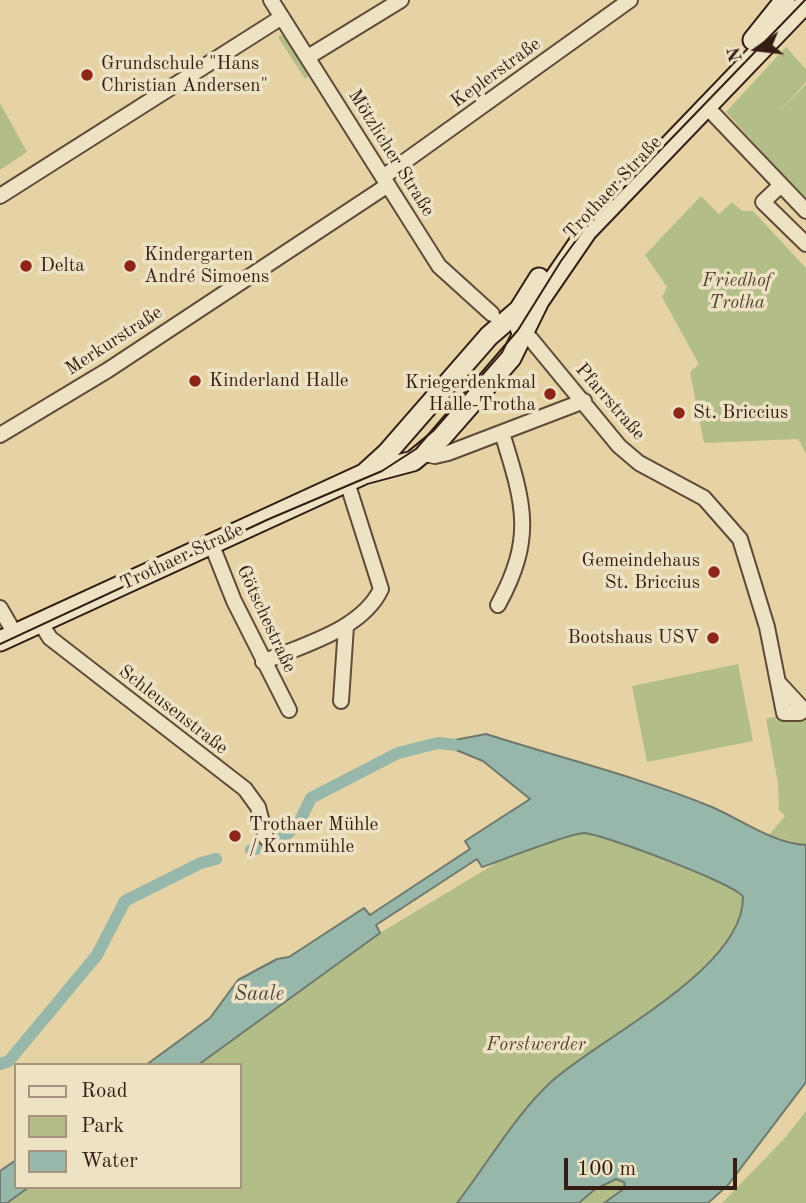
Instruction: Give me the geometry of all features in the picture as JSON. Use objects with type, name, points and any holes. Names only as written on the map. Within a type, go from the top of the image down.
[{"type":"main road","name":"Trothaer Straße","points":[[355,478],[387,453],[499,317],[519,310],[578,222],[763,30],[785,0]]},
{"type":"main road","name":"Trothaer Straße","points":[[8,637],[355,478],[398,467],[424,454],[511,358],[539,300],[587,230],[806,3]]},
{"type":"street","name":"Mötzlicher Straße","points":[[271,0],[439,266],[499,317]]},
{"type":"street","points":[[308,57],[401,0]]},
{"type":"street","name":"Keplerstraße","points":[[386,181],[630,0]]},
{"type":"street","points":[[0,196],[282,17]]},
{"type":"street","points":[[705,105],[806,211]]},
{"type":"street","name":"Merkurstraße","points":[[0,435],[108,370],[386,181]]},
{"type":"street","points":[[780,185],[763,202],[806,244]]},
{"type":"street","name":"Pfarrstraße","points":[[499,317],[524,334],[584,401],[619,446],[639,463],[704,498],[740,539],[767,627],[778,682]]},
{"type":"street","name":"Trothaer Straße","points":[[424,454],[435,456],[448,453],[584,401]]},
{"type":"street","points":[[498,605],[515,573],[524,528],[522,502],[502,433]]},
{"type":"street","points":[[263,662],[346,626],[378,597],[382,589],[355,478]]},
{"type":"street","name":"Götschestraße","points":[[211,543],[263,662],[289,710]]},
{"type":"street","points":[[0,608],[8,637]]},
{"type":"street","name":"Schleusenstraße","points":[[40,622],[50,638],[245,789],[258,807],[266,838]]},
{"type":"street","points":[[341,701],[346,626]]},
{"type":"green space","points":[[283,34],[310,75],[305,79],[278,37]]},
{"type":"green space","points":[[786,47],[806,69],[806,82],[777,114],[806,84],[806,201],[726,112]]},
{"type":"green space","points":[[0,103],[27,152],[0,170]]},
{"type":"green space","name":"Friedhof Trotha","points":[[701,196],[719,214],[732,202],[742,211],[753,211],[806,268],[806,454],[798,439],[704,443],[690,372],[699,364],[662,297],[667,287],[645,255]]},
{"type":"green space","points":[[738,664],[753,741],[647,762],[632,686]]},
{"type":"green space","points":[[806,708],[806,845],[769,835],[785,816],[779,810],[778,783],[766,719]]},
{"type":"green space","name":"Forstwerder","points":[[584,833],[634,844],[734,887],[743,897],[742,918],[630,1203],[0,1203],[16,1189],[242,1189],[242,1063],[197,1063],[380,933],[493,865],[489,855]]},
{"type":"green space","points":[[806,1111],[806,1203],[722,1203],[784,1139]]},
{"type":"water","name":"Saale","points":[[486,734],[656,786],[712,807],[769,836],[806,845],[806,1082],[728,1185],[708,1203],[604,1203],[625,1188],[624,1182],[616,1179],[594,1190],[579,1203],[457,1203],[514,1124],[552,1081],[666,1000],[696,975],[720,950],[737,924],[743,897],[736,891],[669,861],[596,836],[576,834],[482,867],[477,859],[376,925],[380,933],[201,1063],[149,1063],[210,1018],[238,980],[277,959],[289,957],[364,908],[370,915],[470,849],[465,841],[530,799],[483,761],[439,743]]},
{"type":"water","points":[[14,1161],[14,1189],[26,1189],[7,1203],[0,1203],[0,1171]]},
{"type":"waterway","points":[[251,850],[277,843],[299,823],[311,798],[398,753],[438,743],[455,745]]},
{"type":"waterway","points":[[0,1064],[9,1061],[97,955],[125,901],[201,863],[216,859]]},
{"type":"tram line","points":[[0,644],[269,519],[382,471],[416,449],[518,330],[585,228],[805,0]]},
{"type":"place","name":"Grundschule \"Hans Christian Andersen\"","points":[[87,75]]},
{"type":"place","name":"Delta","points":[[26,266]]},
{"type":"place","name":"Kindergarten André Simoens","points":[[130,266]]},
{"type":"place","name":"Kinderland Halle","points":[[195,381]]},
{"type":"place","name":"Kriegerdenkmal Halle-Trotha","points":[[550,394]]},
{"type":"place","name":"St. Briccius","points":[[679,413]]},
{"type":"place","name":"Gemeindehaus St. Briccius","points":[[714,572]]},
{"type":"place","name":"Bootshaus USV","points":[[713,638]]},
{"type":"place","name":"Trothaer Mühle / Kornmühle","points":[[235,836]]}]
